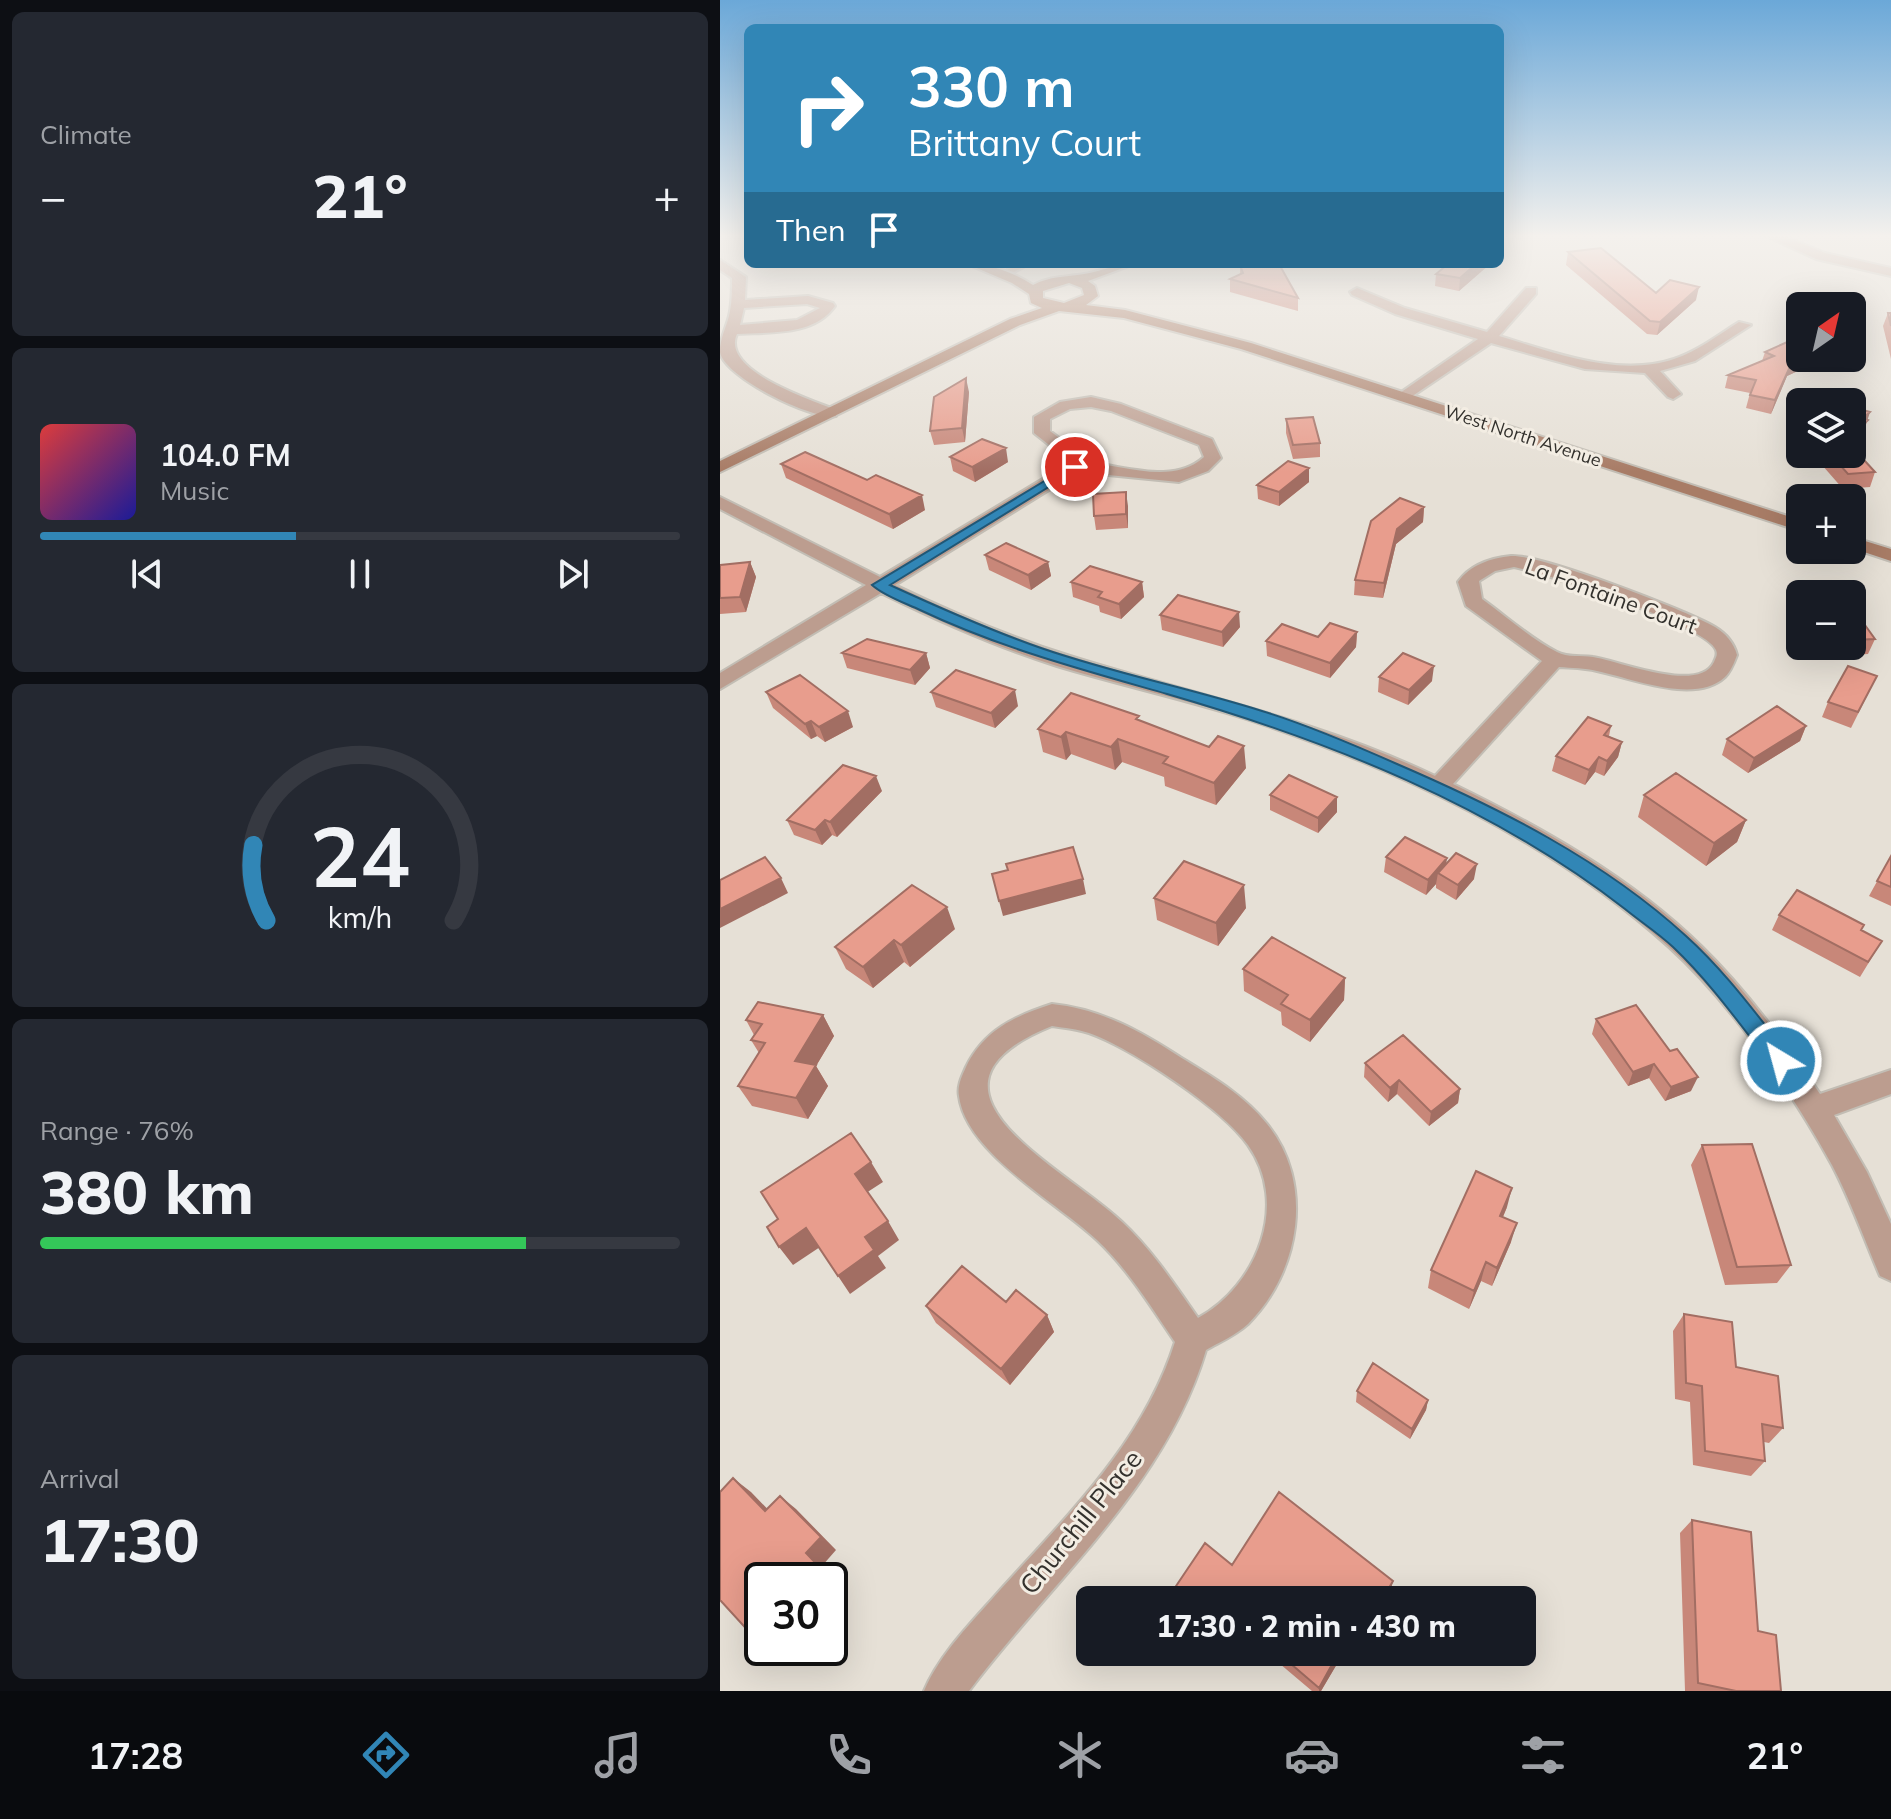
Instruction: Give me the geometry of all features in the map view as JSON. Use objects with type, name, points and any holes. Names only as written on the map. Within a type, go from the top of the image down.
[{"type":"main road","points":[[980,339],[1010,314]]},
{"type":"main road","points":[[720,467],[1032,314]]},
{"type":"main road","name":"West North Avenue","points":[[1124,314],[1246,346]]},
{"type":"main road","name":"West North Avenue","points":[[1150,314],[1786,521]]},
{"type":"main road","points":[[1866,547],[1891,555]]},
{"type":"street","points":[[736,314],[726,340],[726,350],[736,369],[830,413]]},
{"type":"street","points":[[732,330],[804,323],[823,314]]},
{"type":"street","points":[[1414,314],[1597,367],[1650,369],[1688,361],[1744,325]]},
{"type":"street","points":[[1405,396],[1490,337],[1511,314]]},
{"type":"street","points":[[1650,369],[1673,394]]},
{"type":"street","points":[[720,682],[1075,467],[1110,469],[1170,479],[1186,477],[1203,469],[1213,458],[1206,442],[1115,407],[1091,402],[1066,405],[1042,417],[1042,433],[1064,449],[1075,467]]},
{"type":"street","points":[[720,502],[957,621],[1037,652],[1257,715],[1344,747],[1437,788],[1550,846],[1582,866],[1678,940],[1745,1014],[1817,1108],[1870,1211],[1891,1265]]},
{"type":"street","name":"La Fontaine Court","points":[[1514,561],[1546,568],[1684,619],[1711,633],[1725,647],[1727,655],[1720,671],[1709,679],[1696,682],[1662,681],[1593,663],[1554,660],[1473,602],[1467,582],[1474,574],[1484,567],[1514,561]]},
{"type":"street","points":[[1437,788],[1554,660]]},
{"type":"street","points":[[1052,1015],[1078,1016],[1135,1042],[1245,1120],[1261,1138],[1273,1160],[1280,1185],[1282,1212],[1277,1243],[1263,1278],[1235,1313],[1193,1339],[1145,1270],[1112,1233],[1080,1204],[1007,1148],[982,1120],[973,1099],[975,1076],[988,1053],[1030,1022],[1052,1015]]},
{"type":"street","points":[[1817,1108],[1891,1082]]},
{"type":"street","name":"Churchill Place","points":[[944,1691],[995,1625],[1073,1538],[1139,1452],[1187,1366],[1193,1339]]},
{"type":"building","points":[[1642,314],[1669,314],[1660,322],[1650,321]]},
{"type":"building","points":[[1786,343],[1788,372],[1775,400],[1750,395],[1756,380],[1728,375],[1774,356],[1765,352]]},
{"type":"building","points":[[966,378],[962,428],[930,431],[934,397]]},
{"type":"building","points":[[1313,417],[1320,443],[1293,445],[1286,419]]},
{"type":"building","points":[[982,439],[1006,448],[972,467],[950,457]]},
{"type":"building","points":[[805,452],[867,480],[876,475],[922,495],[889,514],[781,464]]},
{"type":"building","points":[[1288,461],[1309,468],[1279,492],[1257,485]]},
{"type":"building","points":[[1866,462],[1875,472],[1848,474],[1843,468],[1866,468]]},
{"type":"building","points":[[1126,492],[1126,514],[1094,516],[1093,494]]},
{"type":"building","points":[[1400,498],[1424,507],[1397,529],[1384,583],[1355,580],[1371,521]]},
{"type":"building","points":[[1006,543],[1048,562],[1028,575],[985,555]]},
{"type":"building","points":[[750,562],[740,597],[720,598],[720,565]]},
{"type":"building","points":[[1090,566],[1142,582],[1119,604],[1098,597],[1102,592],[1071,582]]},
{"type":"building","points":[[1178,595],[1239,612],[1222,632],[1160,615]]},
{"type":"building","points":[[1330,623],[1357,632],[1330,663],[1266,641],[1282,624],[1318,637]]},
{"type":"building","points":[[1866,626],[1875,639],[1866,639]]},
{"type":"building","points":[[867,639],[926,653],[910,670],[842,653]]},
{"type":"building","points":[[1403,653],[1434,666],[1409,690],[1379,677]]},
{"type":"building","points":[[1848,666],[1877,676],[1858,712],[1828,702]]},
{"type":"building","points":[[956,670],[1015,690],[991,713],[931,692]]},
{"type":"building","points":[[800,675],[848,711],[819,727],[811,721],[805,724],[766,692]]},
{"type":"building","points":[[1071,693],[1139,716],[1136,719],[1209,747],[1218,736],[1244,746],[1214,783],[1163,763],[1168,757],[1118,739],[1111,747],[1066,732],[1061,737],[1038,729]]},
{"type":"building","points":[[1777,706],[1806,726],[1754,758],[1727,739]]},
{"type":"building","points":[[1588,717],[1611,726],[1604,735],[1622,742],[1607,761],[1599,757],[1589,770],[1556,756]]},
{"type":"building","points":[[843,765],[876,776],[830,822],[825,820],[815,830],[787,820]]},
{"type":"building","points":[[1676,773],[1746,820],[1714,843],[1644,795]]},
{"type":"building","points":[[1289,775],[1337,797],[1318,818],[1270,795]]},
{"type":"building","points":[[1405,837],[1447,858],[1428,880],[1386,857]]},
{"type":"building","points":[[1073,847],[1083,879],[999,901],[992,874],[1008,870],[1006,864]]},
{"type":"building","points":[[1456,853],[1477,864],[1458,885],[1438,873]]},
{"type":"building","points":[[1891,856],[1891,887],[1877,881]]},
{"type":"building","points":[[765,857],[781,878],[720,909],[720,880]]},
{"type":"building","points":[[1184,861],[1244,885],[1216,923],[1154,898]]},
{"type":"building","points":[[912,885],[947,907],[901,945],[894,940],[863,967],[835,947]]},
{"type":"building","points":[[1797,890],[1864,925],[1861,930],[1882,941],[1868,962],[1779,915]]},
{"type":"building","points":[[1272,937],[1345,978],[1310,1020],[1281,1004],[1288,995],[1243,969]]},
{"type":"building","points":[[758,1002],[823,1015],[795,1061],[816,1065],[796,1098],[738,1086],[765,1043],[751,1040],[762,1024],[746,1020]]},
{"type":"building","points":[[1636,1005],[1670,1051],[1677,1049],[1698,1077],[1671,1087],[1654,1064],[1633,1072],[1596,1019]]},
{"type":"building","points":[[1403,1035],[1460,1089],[1431,1112],[1399,1080],[1390,1088],[1365,1063]]},
{"type":"building","points":[[851,1133],[871,1162],[855,1174],[888,1221],[865,1237],[874,1250],[838,1276],[806,1228],[779,1247],[767,1227],[778,1219],[761,1192]]},
{"type":"building","points":[[1752,1144],[1791,1265],[1737,1267],[1702,1145]]},
{"type":"building","points":[[1476,1171],[1512,1188],[1500,1216],[1517,1223],[1497,1268],[1486,1262],[1474,1291],[1431,1270]]},
{"type":"building","points":[[962,1266],[1006,1302],[1016,1290],[1047,1315],[1001,1369],[926,1306]]},
{"type":"building","points":[[1684,1314],[1732,1322],[1736,1367],[1778,1376],[1783,1428],[1762,1424],[1765,1461],[1705,1451],[1702,1386],[1686,1383]]},
{"type":"building","points":[[1373,1363],[1428,1400],[1412,1429],[1357,1391]]},
{"type":"building","points":[[733,1478],[765,1511],[780,1496],[821,1537],[806,1553],[815,1562],[744,1562],[744,1626],[720,1600],[720,1492]]},
{"type":"building","points":[[1279,1492],[1393,1581],[1390,1586],[1176,1586],[1205,1543],[1232,1565]]},
{"type":"building","points":[[1692,1520],[1751,1532],[1758,1631],[1776,1635],[1781,1691],[1736,1691],[1698,1683]]},
{"type":"building","points":[[1293,1666],[1331,1666],[1319,1688]]},
{"type":"route","points":[[1075,467],[880,585],[957,621],[1037,652],[1216,702],[1344,747],[1477,807],[1582,866],[1678,940],[1713,976],[1781,1061]]}]
